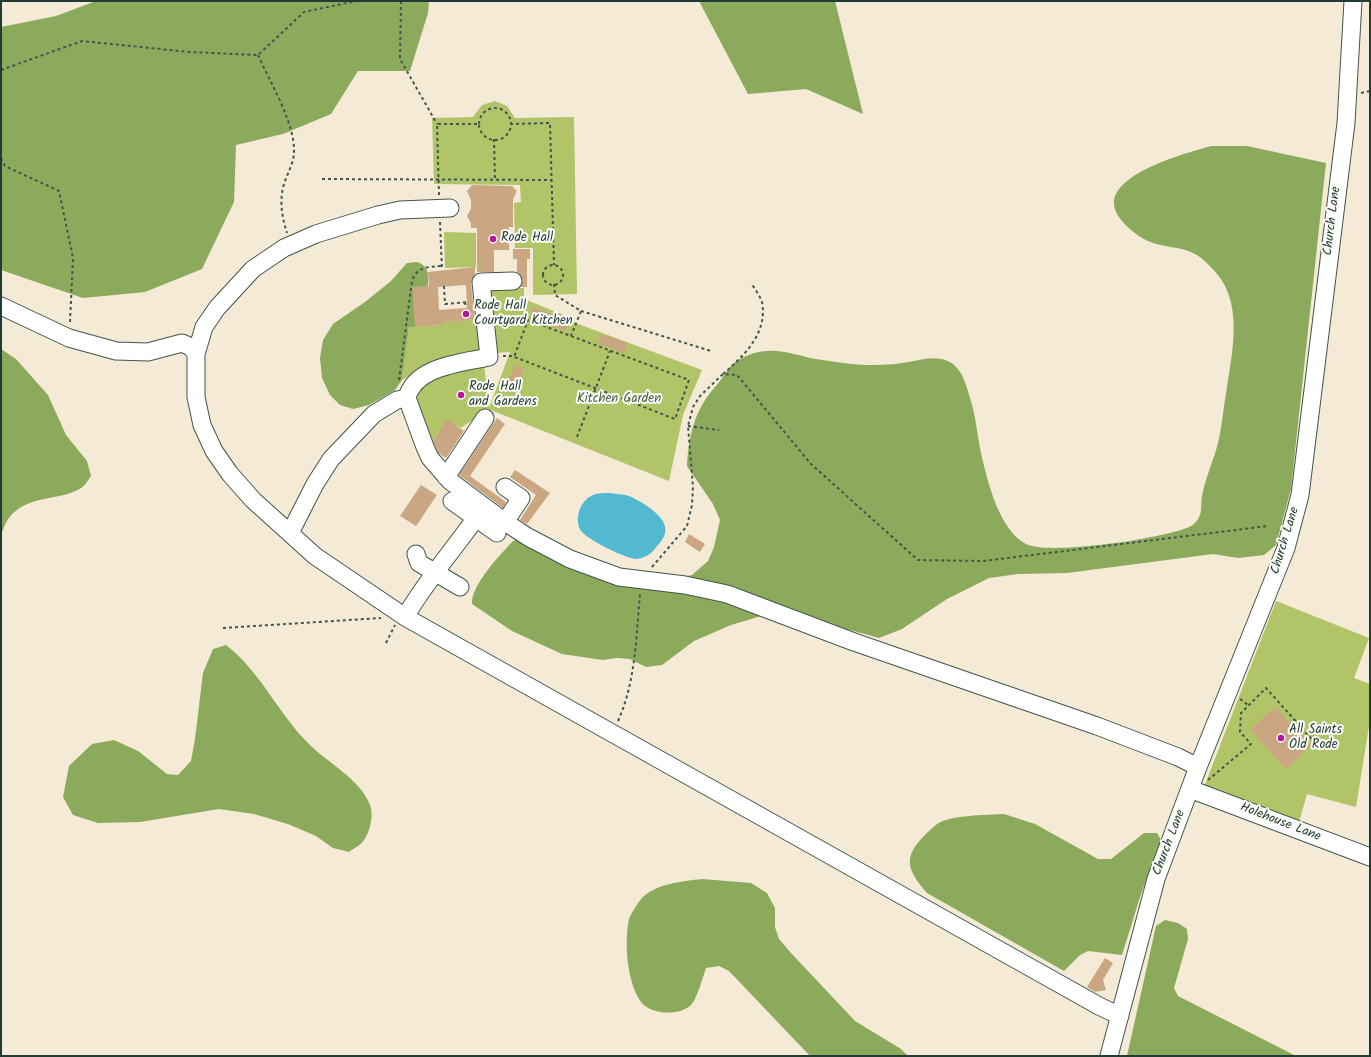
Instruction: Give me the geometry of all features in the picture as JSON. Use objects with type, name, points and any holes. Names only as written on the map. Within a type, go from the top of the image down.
[{"type":"street","name":"Church Lane","points":[[1108,1056],[1156,879],[1198,767],[1286,548],[1300,495],[1346,123],[1353,1]]},
{"type":"street","points":[[445,208],[400,210],[378,215],[316,234],[290,246],[252,269],[217,308],[204,327],[196,354],[198,411],[202,425],[214,451],[230,474],[253,500],[315,556],[405,617],[1099,1006],[1120,1016]]},
{"type":"street","points":[[513,281],[480,282],[489,357],[434,370],[414,382],[409,390],[407,398],[430,458],[480,513],[501,528],[528,537],[570,559],[604,572],[641,581],[685,585],[727,594],[854,642],[1178,756],[1198,767]]},
{"type":"street","points":[[1,306],[69,338],[116,351],[148,352],[182,343],[204,327]]},
{"type":"street","points":[[182,343],[191,347],[196,354]]},
{"type":"street","points":[[290,533],[315,484],[331,459],[374,414],[397,400],[407,398]]},
{"type":"street","points":[[446,477],[485,418]]},
{"type":"street","points":[[501,528],[521,498],[505,487]]},
{"type":"street","points":[[452,501],[480,513]]},
{"type":"street","points":[[405,617],[422,589],[436,573],[480,513]]},
{"type":"street","points":[[416,554],[419,563],[460,587]]},
{"type":"street","name":"Holehouse Lane","points":[[1191,789],[1370,858]]},
{"type":"path","points":[[1,70],[82,42],[189,52],[258,55],[304,12],[356,1]]},
{"type":"path","points":[[401,1],[400,59],[437,124],[439,180],[445,208],[442,268],[422,268],[415,273],[412,281],[399,380],[407,398]]},
{"type":"path","points":[[258,55],[289,123],[294,141],[294,155],[284,184],[281,201],[290,246]]},
{"type":"path","points":[[494,108],[499,108],[507,114],[510,129],[504,137],[494,139],[484,136],[479,124],[484,112],[494,108]]},
{"type":"path","points":[[510,124],[550,123],[554,265]]},
{"type":"path","points":[[437,124],[479,124]]},
{"type":"path","points":[[494,139],[495,180]]},
{"type":"path","points":[[1,158],[5,166],[59,191],[73,258],[69,338]]},
{"type":"path","points":[[322,179],[551,180]]},
{"type":"path","points":[[554,265],[562,270],[563,276],[560,282],[554,284],[546,281],[544,275],[548,267],[554,265]]},
{"type":"path","points":[[613,733],[625,705],[633,671],[641,581],[687,526],[692,504],[693,487],[688,426],[693,407],[700,396],[745,353],[757,336],[762,321],[762,301],[751,283]]},
{"type":"path","points":[[554,284],[555,295],[581,311],[711,351]]},
{"type":"path","points":[[444,286],[445,304],[483,301]]},
{"type":"path","points":[[465,302],[466,308]]},
{"type":"path","points":[[571,336],[581,311]]},
{"type":"path","points":[[489,357],[509,355],[514,357],[596,389],[675,419],[689,380],[528,320],[514,357]]},
{"type":"path","points":[[577,437],[610,351]]},
{"type":"path","points":[[723,374],[737,375],[811,464],[918,560],[983,561],[1268,526]]},
{"type":"path","points":[[688,426],[719,430]]},
{"type":"path","points":[[386,643],[399,617],[405,617]]},
{"type":"path","points":[[223,628],[383,618]]},
{"type":"path","points":[[1191,789],[1211,779],[1251,744],[1240,732],[1241,713],[1266,688],[1317,745]]},
{"type":"green space","points":[[96,1],[429,1],[428,13],[410,71],[358,71],[331,114],[283,134],[236,145],[234,202],[202,269],[145,292],[83,298],[1,270],[1,27],[56,16]]},
{"type":"green space","points":[[699,1],[835,1],[863,114],[806,89],[748,94]]},
{"type":"green space","points":[[495,101],[507,106],[515,118],[574,117],[577,294],[533,295],[533,248],[515,248],[514,203],[521,202],[520,185],[434,184],[432,118],[473,117],[482,105]]},
{"type":"green space","points":[[1211,146],[1247,146],[1326,163],[1291,489],[1276,545],[1264,555],[1238,558],[1213,554],[1067,573],[1018,574],[989,578],[947,599],[902,629],[879,638],[832,625],[761,616],[731,625],[694,641],[662,665],[646,667],[630,659],[617,658],[603,660],[562,654],[512,631],[472,604],[473,596],[481,579],[513,541],[520,539],[552,556],[669,580],[692,575],[708,561],[714,547],[720,520],[713,504],[687,466],[689,444],[697,414],[708,396],[734,363],[746,356],[763,351],[778,351],[810,358],[865,365],[893,364],[932,358],[938,358],[950,362],[961,373],[967,388],[974,412],[984,464],[991,490],[1001,516],[1008,528],[1026,544],[1035,547],[1061,548],[1107,544],[1130,541],[1182,530],[1194,524],[1201,511],[1203,489],[1221,431],[1233,349],[1234,333],[1231,302],[1226,288],[1210,266],[1190,251],[1148,241],[1131,230],[1120,219],[1114,207],[1114,201],[1118,190],[1127,181],[1140,172],[1186,153]]},
{"type":"green space","points":[[444,232],[476,233],[476,267],[445,268]]},
{"type":"green space","points":[[417,262],[424,266],[428,273],[427,291],[415,327],[409,327],[402,380],[395,390],[369,405],[353,409],[340,405],[330,395],[322,378],[320,358],[323,340],[333,324],[365,302],[391,281],[407,263]]},
{"type":"green space","name":"Kitchen Garden","points":[[524,288],[524,296],[529,301],[571,318],[570,321],[702,370],[683,415],[669,481],[488,409],[461,428],[447,420],[429,447],[415,394],[431,378],[484,364],[489,408],[510,352],[493,353],[487,289]]},
{"type":"green space","points":[[478,319],[480,346],[478,352],[434,362],[402,380],[409,327],[443,325],[443,322]]},
{"type":"green space","points":[[1,349],[16,359],[48,395],[66,435],[87,461],[91,476],[82,487],[72,492],[34,502],[16,510],[4,526],[1,535]]},
{"type":"green space","points":[[1276,601],[1369,638],[1354,678],[1370,684],[1370,720],[1356,807],[1307,794],[1299,822],[1204,787]]},
{"type":"green space","points":[[226,645],[260,680],[288,720],[310,745],[352,780],[366,796],[372,814],[370,828],[363,842],[349,852],[333,848],[316,836],[288,824],[254,814],[219,809],[140,822],[98,823],[73,815],[63,797],[69,766],[92,744],[114,740],[138,751],[167,774],[178,775],[191,761],[203,673],[213,649]]},
{"type":"green space","points":[[1004,814],[1035,824],[1098,859],[1111,859],[1144,833],[1157,833],[1161,840],[1141,894],[1122,955],[1088,951],[1080,955],[1064,971],[927,893],[920,885],[912,870],[910,857],[918,842],[933,828],[943,821],[953,818]]},
{"type":"green space","points":[[702,879],[751,883],[767,893],[775,908],[775,927],[779,939],[791,953],[855,1021],[901,1049],[908,1056],[810,1056],[729,971],[719,966],[706,968],[700,988],[691,1005],[686,1009],[673,1012],[658,1012],[651,1010],[641,1002],[636,994],[628,962],[627,939],[629,919],[642,898],[654,889],[670,884]]},
{"type":"green space","points":[[1165,920],[1178,923],[1187,929],[1188,939],[1174,988],[1178,996],[1296,1056],[1127,1056],[1156,926]]},
{"type":"water","points":[[608,493],[627,495],[634,498],[647,506],[659,516],[663,522],[665,527],[664,537],[653,551],[643,558],[632,558],[609,549],[587,536],[580,528],[578,517],[581,506],[584,502],[593,495]]},
{"type":"building","name":"Rode Hall","points":[[472,185],[512,186],[517,191],[513,199],[513,227],[509,227],[509,250],[494,250],[494,272],[477,272],[477,228],[471,228],[471,223],[467,216],[471,209],[471,200],[467,191]]},
{"type":"building","points":[[513,249],[530,249],[530,259],[527,259],[527,287],[520,287],[523,280],[517,272],[517,259],[513,259]]},
{"type":"building","points":[[475,267],[475,274],[471,283],[475,320],[443,322],[443,325],[415,327],[412,287],[429,286],[428,272]],"holes":[[[466,285],[467,308],[439,310],[438,287]]]},
{"type":"building","points":[[534,307],[569,322],[565,331],[530,318]]},
{"type":"building","points":[[601,334],[627,343],[624,353],[598,343]]},
{"type":"building","points":[[515,365],[524,369],[513,394],[504,390]]},
{"type":"building","points":[[497,418],[505,424],[470,476],[506,502],[503,508],[459,475]]},
{"type":"building","points":[[447,419],[464,431],[446,458],[438,453],[433,441]]},
{"type":"building","points":[[515,470],[550,493],[527,524],[520,520],[536,495],[510,477]]},
{"type":"building","points":[[421,485],[437,495],[416,526],[400,516]]},
{"type":"building","points":[[689,534],[705,544],[700,552],[685,542]]},
{"type":"building","name":"All Saints Old Rode","points":[[1275,707],[1311,745],[1286,769],[1250,730]]},
{"type":"building","points":[[1105,958],[1113,963],[1103,980],[1106,990],[1095,992],[1087,987]]},
{"type":"place","name":"Rode Hall","points":[[493,239]]},
{"type":"place","name":"Rode Hall Courtyard Kitchen","points":[[466,314]]},
{"type":"place","name":"Rode Hall and Gardens","points":[[461,395]]},
{"type":"place","name":"All Saints Old Rode","points":[[1281,738]]}]
